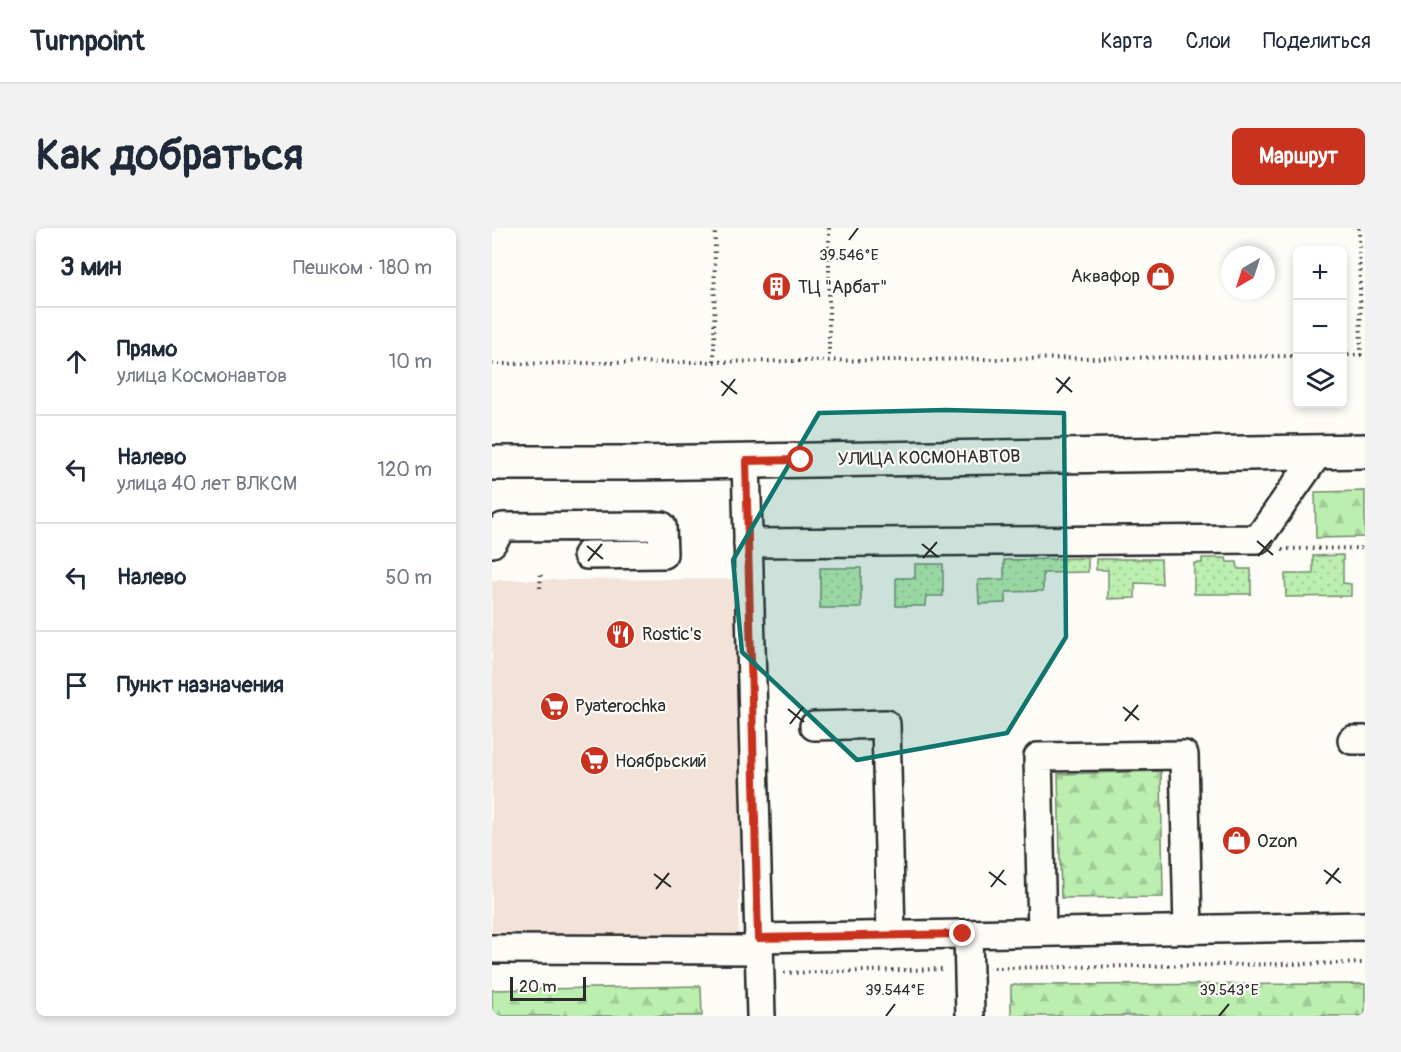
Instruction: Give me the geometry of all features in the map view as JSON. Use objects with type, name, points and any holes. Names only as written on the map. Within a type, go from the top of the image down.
[{"type":"main road","name":"УЛИЦА КОСМОНАВТОВ","points":[[492,463],[1365,451]]},
{"type":"street","points":[[748,543],[1258,540],[1319,452]]},
{"type":"street","points":[[746,461],[761,1016]]},
{"type":"street","points":[[492,543],[503,527],[662,526],[663,554],[587,555]]},
{"type":"street","points":[[814,726],[886,724],[891,936]]},
{"type":"street","points":[[1042,932],[1038,757],[1184,754],[1188,930]]},
{"type":"street","points":[[492,949],[759,954],[891,936],[1365,926]]},
{"type":"street","points":[[968,934],[970,1016]]},
{"type":"path","points":[[714,361],[715,228]]},
{"type":"path","points":[[830,228],[830,359]]},
{"type":"path","points":[[1347,355],[1363,355],[1359,228]]},
{"type":"path","points":[[492,364],[1293,356]]},
{"type":"path","points":[[540,588],[541,571]]},
{"type":"path","points":[[759,954],[969,969],[1365,963]]},
{"type":"highlighted area","points":[[946,410],[1064,413],[1066,637],[1007,733],[857,760],[742,652],[733,560],[819,413]]},
{"type":"shaded area","name":"Ноябрьский","points":[[743,579],[738,966],[492,965],[492,580]]},
{"type":"green space","points":[[1365,491],[1365,537],[1316,538],[1315,492]]},
{"type":"green space","points":[[1343,555],[1343,583],[1351,584],[1351,596],[1286,597],[1285,574],[1313,574],[1313,556]]},
{"type":"green space","points":[[1088,558],[1088,572],[1043,573],[1043,591],[1006,592],[1006,603],[979,604],[978,580],[1004,579],[1004,560]]},
{"type":"green space","points":[[1202,558],[1226,558],[1227,562],[1237,562],[1238,569],[1251,569],[1251,594],[1194,594],[1194,563],[1202,563]]},
{"type":"green space","points":[[1096,559],[1161,559],[1162,584],[1135,583],[1135,598],[1108,599],[1108,570],[1096,570]]},
{"type":"green space","points":[[915,564],[943,564],[943,596],[926,596],[925,606],[896,606],[896,578],[915,578]]},
{"type":"green space","points":[[820,568],[861,568],[861,608],[820,608]]},
{"type":"green space","points":[[1161,771],[1163,897],[1061,898],[1058,774]]},
{"type":"green space","points":[[1365,984],[1365,1016],[1011,1016],[1011,985]]},
{"type":"green space","points":[[701,986],[702,1016],[492,1016],[492,990]]},
{"type":"place","name":"Аквафор","points":[[1161,276]]},
{"type":"place","name":"ТЦ \"Арбат\"","points":[[777,287]]},
{"type":"place","name":"Rostic's","points":[[621,634]]},
{"type":"place","name":"Pyaterochka","points":[[554,706]]},
{"type":"place","name":"Ноябрьский","points":[[594,761]]},
{"type":"place","name":"Ozon","points":[[1236,841]]},
{"type":"route","points":[[801,460],[746,461],[758,938],[963,934]]}]
